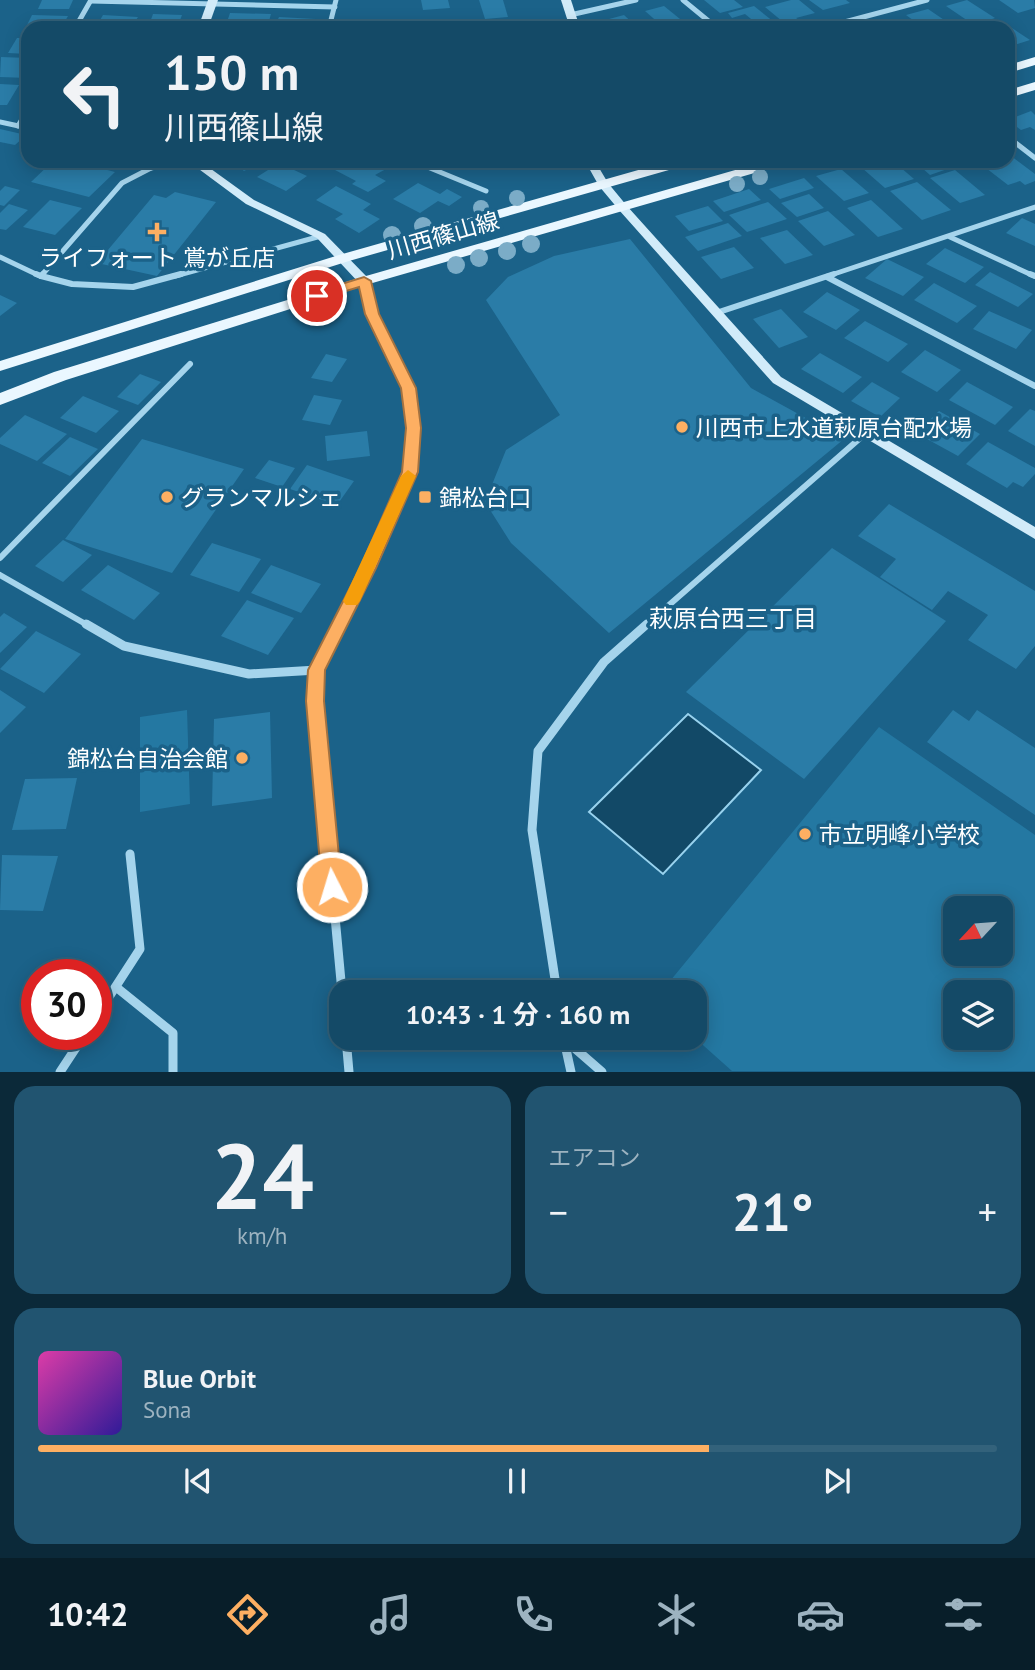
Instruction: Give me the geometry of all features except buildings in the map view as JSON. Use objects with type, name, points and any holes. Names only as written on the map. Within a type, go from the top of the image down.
[{"type":"main road","points":[[1015,67],[1035,61]]},
{"type":"main road","points":[[1015,92],[1035,86]]},
{"type":"main road","name":"川西篠山線","points":[[0,366],[344,258],[660,168]]},
{"type":"main road","name":"川西篠山線","points":[[0,398],[60,376],[364,281],[757,168]]},
{"type":"street","points":[[332,21],[336,0]]},
{"type":"street","points":[[566,0],[572,21]]},
{"type":"street","points":[[570,15],[636,0]]},
{"type":"street","points":[[683,0],[708,21]]},
{"type":"street","points":[[848,21],[927,0]]},
{"type":"street","points":[[79,21],[91,1],[335,7]]},
{"type":"street","points":[[205,21],[212,2]]},
{"type":"street","points":[[18,126],[21,121]]},
{"type":"street","points":[[0,122],[21,127]]},
{"type":"street","points":[[1015,142],[1035,158]]},
{"type":"street","points":[[41,276],[122,184],[150,168]]},
{"type":"street","points":[[203,168],[250,202],[321,236],[344,258],[364,281],[372,314],[408,388],[414,428],[410,472],[368,568],[317,670],[315,701],[341,980]]},
{"type":"street","points":[[430,168],[486,191]]},
{"type":"street","points":[[594,168],[623,208],[777,380],[1035,534]]},
{"type":"street","points":[[716,313],[1035,207]]},
{"type":"street","points":[[0,257],[41,276],[72,284],[133,287],[321,236]]},
{"type":"street","points":[[950,236],[1035,276]]},
{"type":"street","points":[[827,277],[1035,386]]},
{"type":"street","points":[[0,558],[190,364]]},
{"type":"street","points":[[554,980],[532,830],[538,751],[604,662],[866,433]]},
{"type":"street","points":[[0,575],[124,646],[249,674],[317,670]]},
{"type":"street","points":[[112,993],[140,949],[130,854]]},
{"type":"street","points":[[116,987],[173,1033],[173,1072]]},
{"type":"street","points":[[60,1072],[74,1050]]},
{"type":"street","points":[[347,1050],[349,1072]]},
{"type":"street","points":[[566,1050],[571,1072]]},
{"type":"street","points":[[577,1050],[602,1072]]},
{"type":"shaded area","points":[[187,710],[190,804],[140,812],[140,717]]},
{"type":"shaded area","points":[[688,714],[761,770],[663,874],[589,812]]},
{"type":"shaded area","points":[[879,727],[1035,835],[1035,1071],[732,1071],[707,1049],[707,980],[671,980]]},
{"type":"slow traffic","points":[[351,601],[408,476]]},
{"type":"place","name":"ライフォート 鴬が丘店","points":[[157,232]]},
{"type":"place","name":"川西市上水道萩原台配水場","points":[[682,427]]},
{"type":"place","name":"グランマルシェ","points":[[167,497]]},
{"type":"place","name":"錦松台口","points":[[425,497]]},
{"type":"place","name":"錦松台自治会館","points":[[242,758]]},
{"type":"place","name":"市立明峰小学校","points":[[805,834]]},
{"type":"district","name":"萩原台西三丁目","points":[[733,618]]},
{"type":"route","points":[[317,296],[364,281],[372,314],[408,388],[414,428],[410,472],[368,568],[317,670],[315,701],[332,887]]}]
